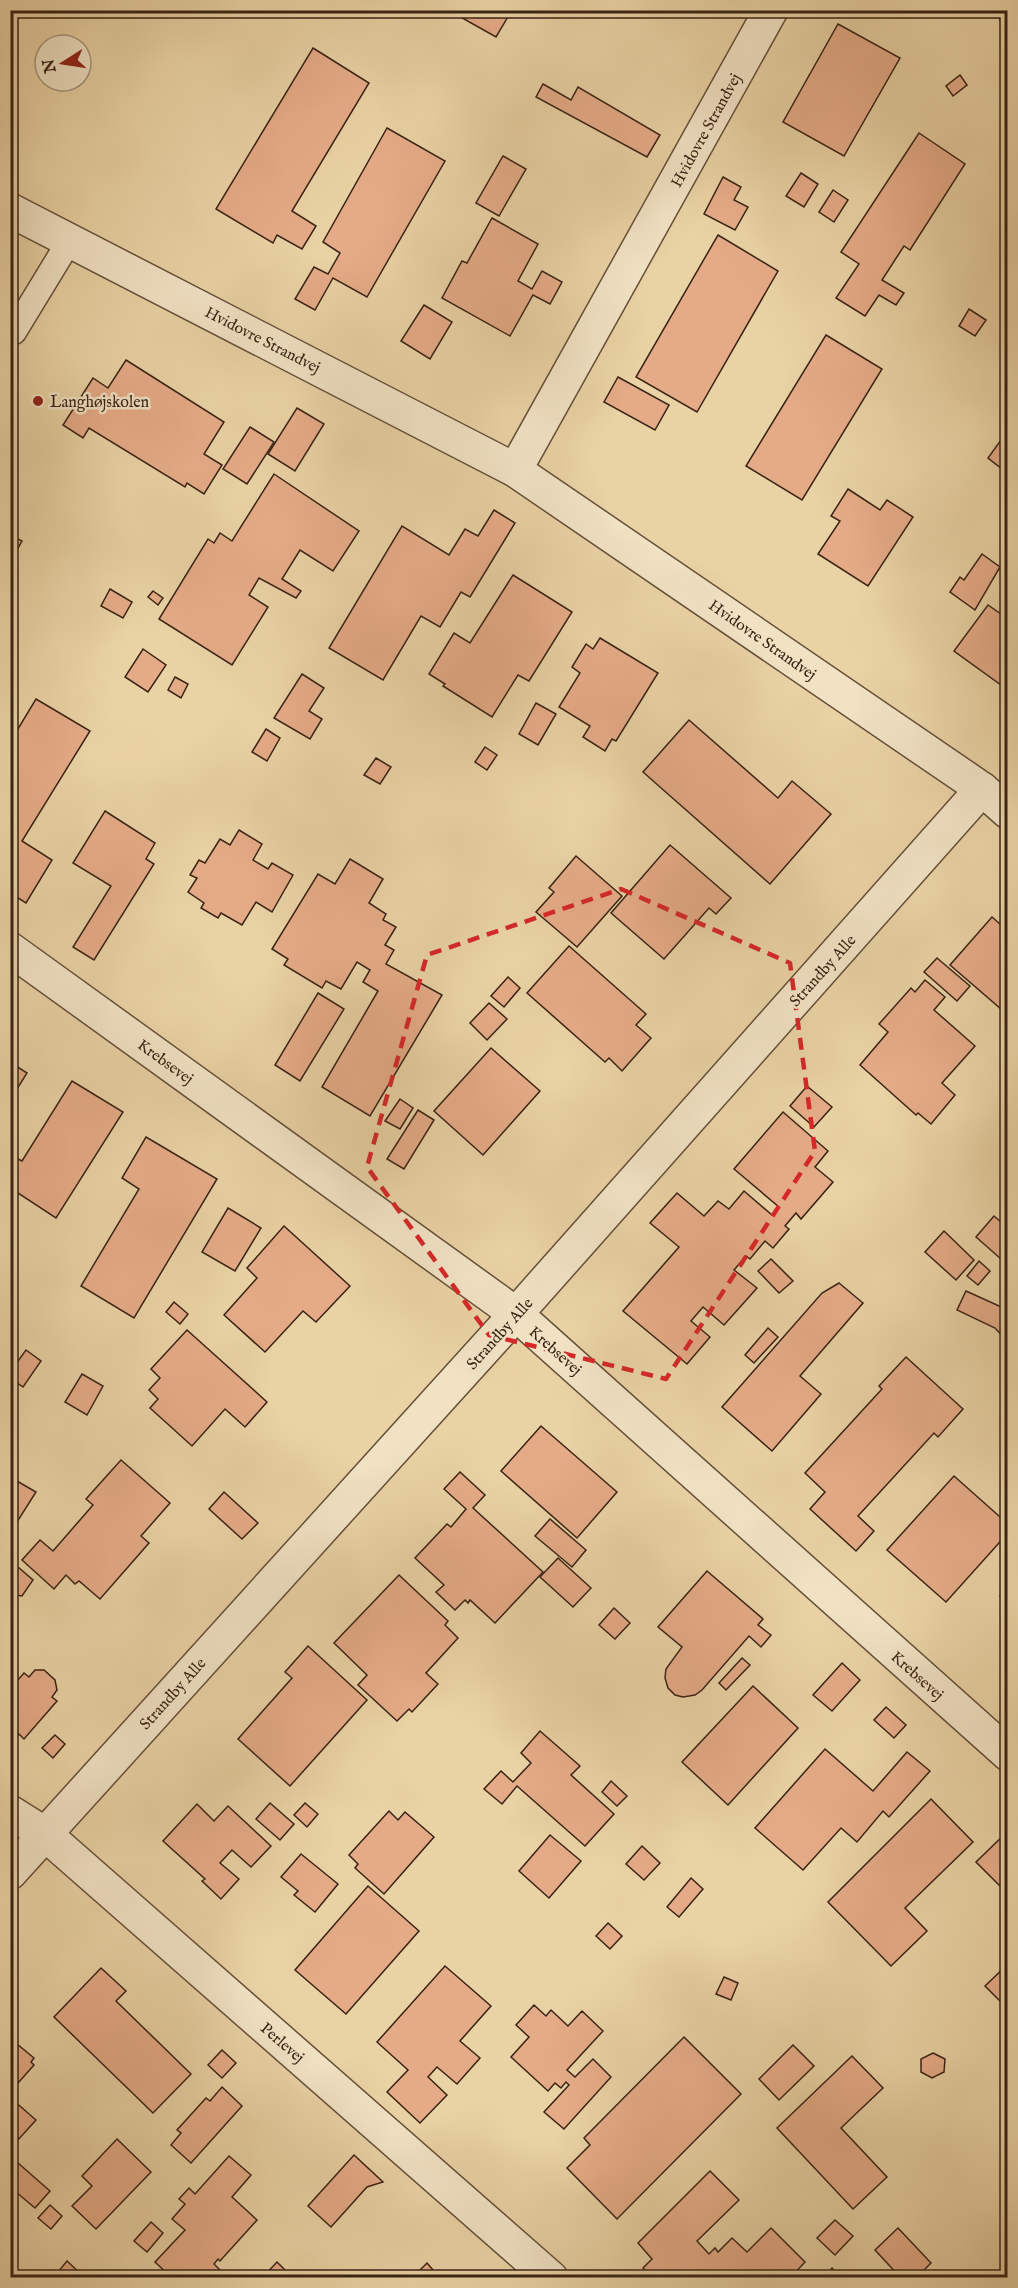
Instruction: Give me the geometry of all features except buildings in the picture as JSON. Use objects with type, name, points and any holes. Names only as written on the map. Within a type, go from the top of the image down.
[{"type":"street","name":"Hvidovre Strandvej","points":[[515,470],[771,10]]},
{"type":"street","name":"Hvidovre Strandvej","points":[[10,210],[515,470],[982,789],[1008,812]]},
{"type":"street","name":"Strandby Alle","points":[[10,1873],[516,1314],[982,789]]},
{"type":"street","name":"Krebsevej","points":[[10,949],[516,1314],[1008,1754]]},
{"type":"street","name":"Perlevej","points":[[10,1812],[45,1834],[550,2277]]},
{"type":"lane","points":[[10,330],[14,332],[70,240]]},
{"type":"highlighted area","points":[[621,889],[790,963],[815,1151],[666,1379],[489,1335],[367,1167],[427,955]]},
{"type":"green space","points":[[996,11],[1007,11],[1007,38]]},
{"type":"place","name":"Langhøjskolen","points":[[38,401]]}]
